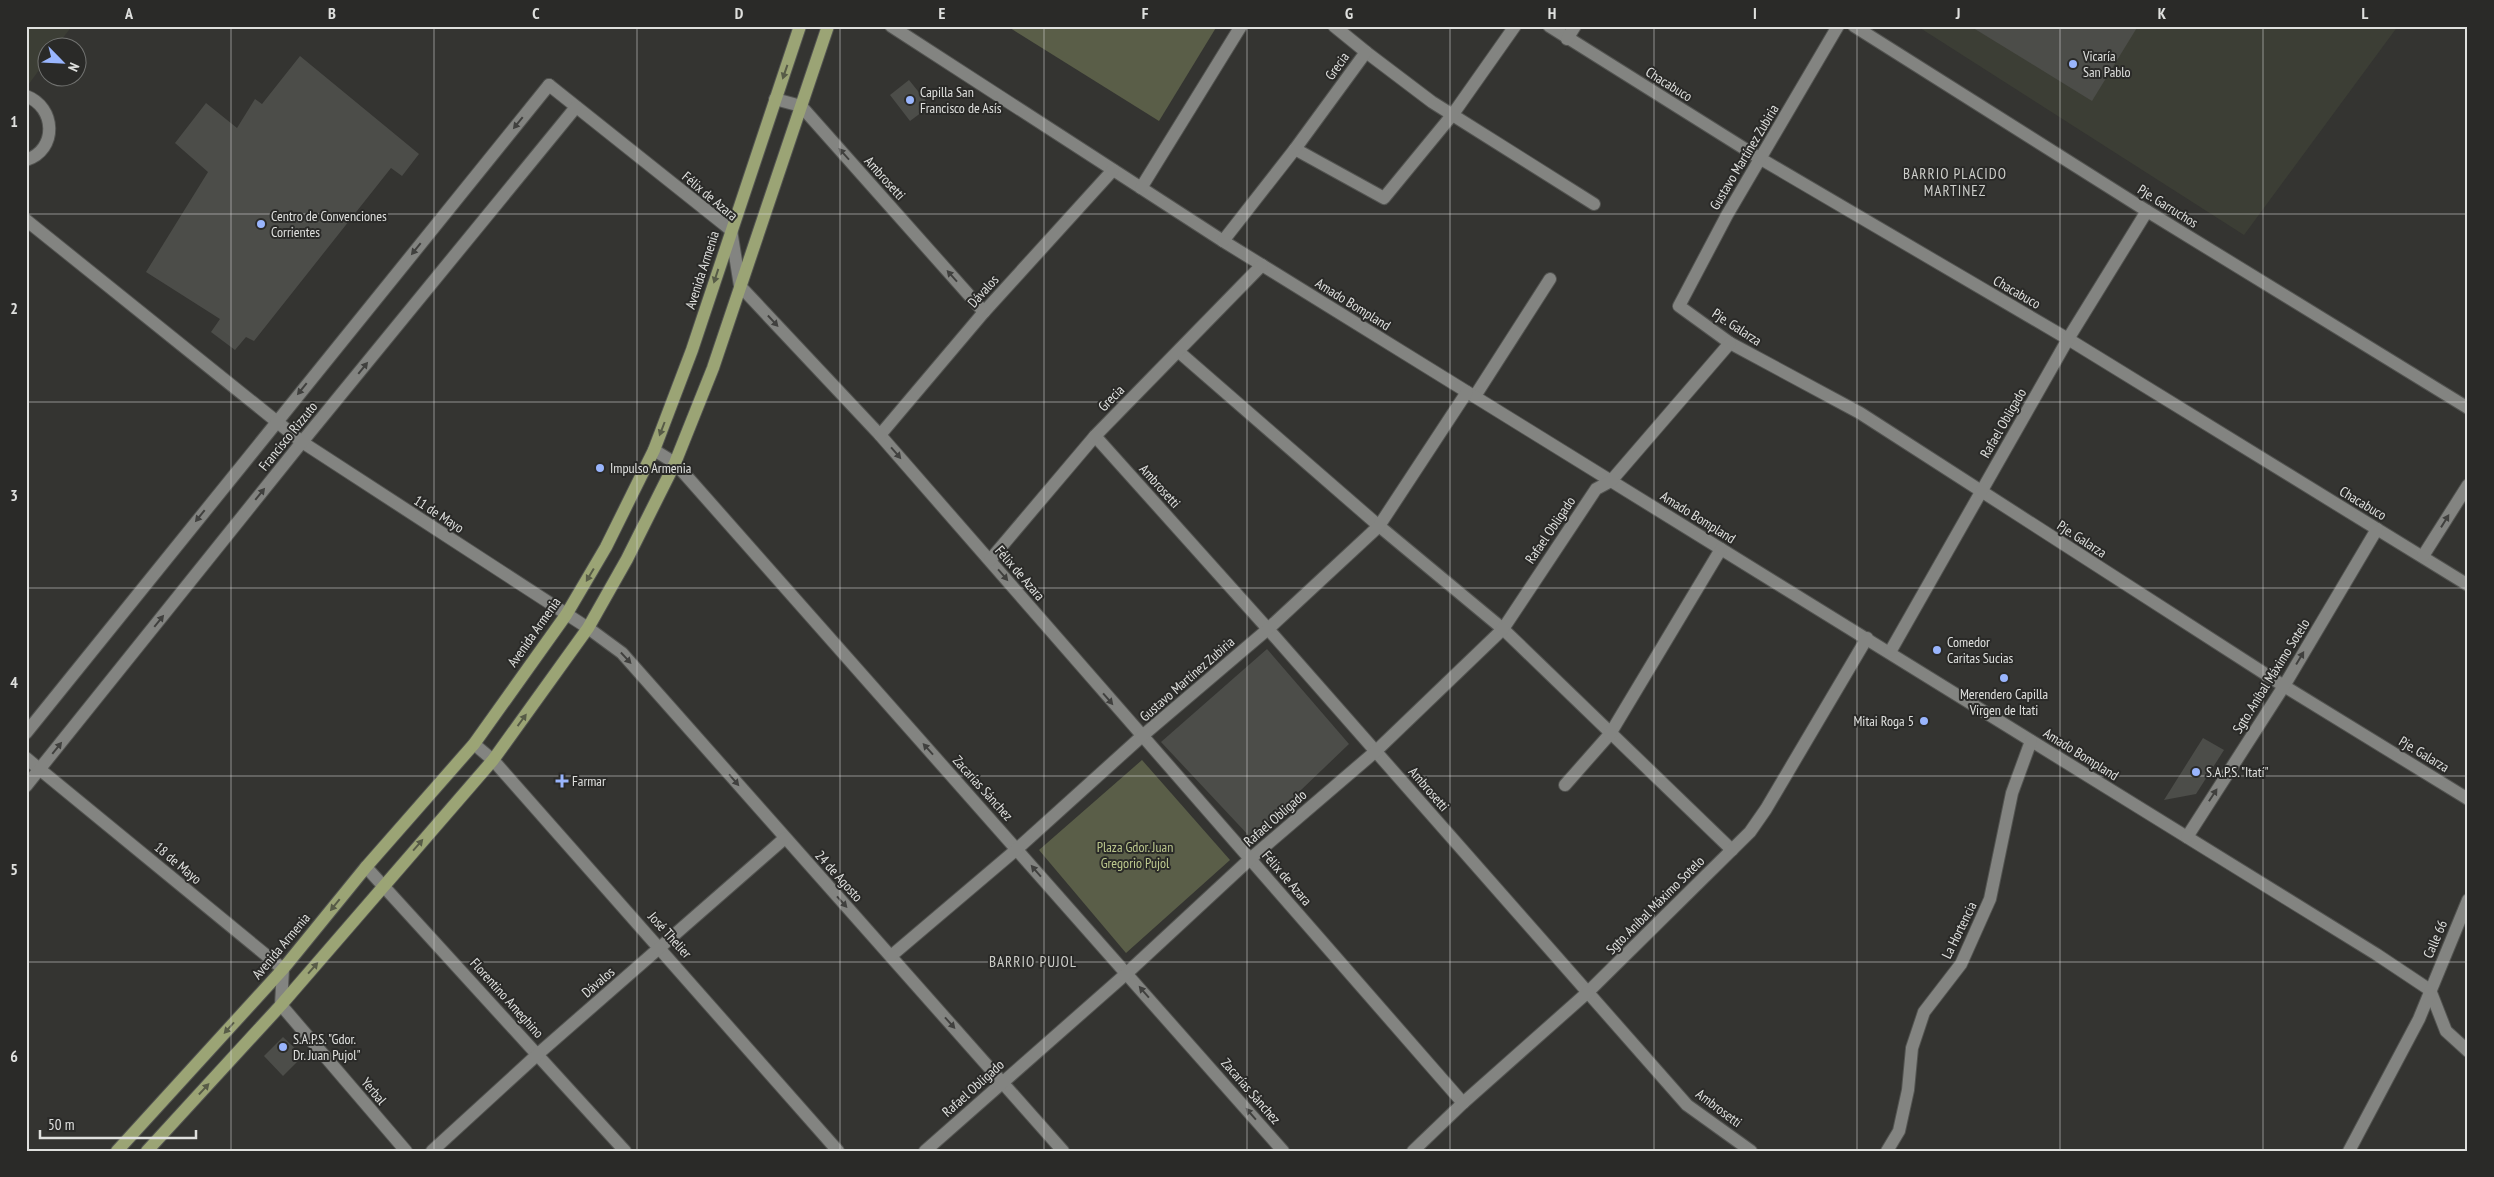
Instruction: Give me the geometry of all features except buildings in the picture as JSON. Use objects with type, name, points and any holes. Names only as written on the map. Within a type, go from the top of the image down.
[{"type":"main road","name":"Avenida Armenia","points":[[117,1151],[283,969],[366,867],[474,744],[566,615],[606,547],[654,450],[692,350],[800,26]]},
{"type":"main road","points":[[147,1151],[281,1005],[493,760],[588,628],[627,559],[675,463],[713,368],[828,26]]},
{"type":"street","name":"Amado Bompland","points":[[891,26],[1223,241],[2187,836],[2430,990]]},
{"type":"street","points":[[1141,188],[1241,26]]},
{"type":"street","points":[[1334,26],[1432,102],[1594,204]]},
{"type":"street","points":[[1295,149],[1384,198],[1453,114],[1516,26]]},
{"type":"street","name":"Chacabuco","points":[[1550,26],[1567,39],[1761,159],[2068,339],[2468,585]]},
{"type":"street","points":[[1567,39],[1575,26]]},
{"type":"street","name":"Gustavo Martínez Zubiria","points":[[1679,306],[1727,215],[1838,26]]},
{"type":"street","name":"Pje. Garruchos","points":[[1854,26],[2147,211],[2468,408]]},
{"type":"street","name":"Grecia","points":[[1223,241],[1295,149],[1366,52]]},
{"type":"street","name":"Félix de Azara","points":[[549,85],[731,230],[740,286],[880,435],[1141,737],[1463,1103]]},
{"type":"street","name":"Francisco Rizzuto","points":[[26,733],[549,85]]},
{"type":"street","points":[[26,96],[38,102],[45,110],[50,132],[47,143],[40,152],[26,160]]},
{"type":"street","points":[[776,99],[801,106]]},
{"type":"street","name":"Ambrosetti","points":[[801,106],[984,312]]},
{"type":"street","name":"Francisco Rizzuto","points":[[26,786],[302,442],[576,108]]},
{"type":"street","name":"Dávalos","points":[[880,435],[984,312],[1113,170]]},
{"type":"street","name":"Rafael Obligado","points":[[1890,652],[2068,339],[2147,211]]},
{"type":"street","name":"11 de Mayo","points":[[26,220],[302,442],[588,628]]},
{"type":"street","name":"Grecia","points":[[990,560],[1094,436],[1179,352],[1262,265]]},
{"type":"street","name":"Gustavo Martínez Zubiria","points":[[891,956],[1017,849],[1141,737],[1268,629],[1378,526],[1550,279]]},
{"type":"street","name":"Pje. Galarza","points":[[1679,306],[1730,343],[1860,413],[2284,686],[2468,798]]},
{"type":"street","points":[[1611,481],[1730,343]]},
{"type":"street","points":[[1179,352],[1378,526],[1503,629],[1732,850]]},
{"type":"street","name":"Ambrosetti","points":[[1094,436],[1268,629],[1687,1105],[1751,1151]]},
{"type":"street","name":"Zacarías Sánchez","points":[[654,450],[675,463],[1284,1151]]},
{"type":"street","name":"Rafael Obligado","points":[[925,1151],[1127,973],[1250,859],[1376,751],[1503,629],[1596,489],[1611,481]]},
{"type":"street","points":[[2423,556],[2468,485]]},
{"type":"street","name":"Sgto. Aníbal Máximo Sotelo","points":[[2187,836],[2284,686],[2377,529]]},
{"type":"street","points":[[1565,784],[1610,734],[1721,549]]},
{"type":"street","name":"24 de Agosto","points":[[588,628],[622,653],[1063,1151]]},
{"type":"street","name":"Sgto. Aníbal Máximo Sotelo","points":[[1413,1151],[1463,1103],[1588,992],[1750,832],[1766,809],[1867,638]]},
{"type":"street","name":"La Hortencia","points":[[1887,1151],[1899,1131],[1908,1090],[1912,1048],[1924,1012],[1961,964],[1990,899],[2012,794],[2031,741]]},
{"type":"street","name":"José Thelier","points":[[474,744],[493,760],[661,948],[838,1151]]},
{"type":"street","name":"18 de Mayo","points":[[26,758],[283,969]]},
{"type":"street","name":"Dávalos","points":[[432,1151],[538,1054],[785,838]]},
{"type":"street","name":"Florentino Ameghino","points":[[366,867],[625,1151]]},
{"type":"street","name":"Calle 66","points":[[2349,1151],[2356,1142],[2419,1019],[2468,900]]},
{"type":"street","points":[[281,1005],[283,969]]},
{"type":"street","points":[[2430,990],[2446,1030],[2468,1051]]},
{"type":"street","name":"Yerbal","points":[[281,1005],[406,1151]]},
{"type":"shaded area","points":[[26,26],[72,26],[63,38],[38,38],[38,71],[26,88]]},
{"type":"shaded area","points":[[1917,26],[2398,26],[2244,235]]},
{"type":"green space","points":[[1007,26],[1217,26],[1159,121]]},
{"type":"green space","name":"Plaza Gdor. Juan Gregorio Pujol","points":[[1142,760],[1230,860],[1126,953],[1039,850]]},
{"type":"place","name":"Vicaría San Pablo","points":[[2073,64]]},
{"type":"place","name":"Capilla San Francisco de Asís","points":[[910,100]]},
{"type":"place","name":"Centro de Convenciones Corrientes","points":[[261,224]]},
{"type":"place","name":"Impulso Armenia","points":[[600,468]]},
{"type":"place","name":"Comedor Caritas Sucias","points":[[1937,650]]},
{"type":"place","name":"Merendero Capilla Virgen de Itati","points":[[2004,678]]},
{"type":"place","name":"Mitai Roga 5","points":[[1924,721]]},
{"type":"place","name":"S.A.P.S. \"Itatí\"","points":[[2196,772]]},
{"type":"place","name":"Farmar","points":[[562,781]]},
{"type":"place","name":"S.A.P.S. \"Gdor. Dr. Juan Pujol\"","points":[[283,1047]]},
{"type":"district","name":"BARRIO PLACIDO MARTINEZ","points":[[1955,182]]},
{"type":"district","name":"BARRIO PUJOL","points":[[1033,962]]}]
